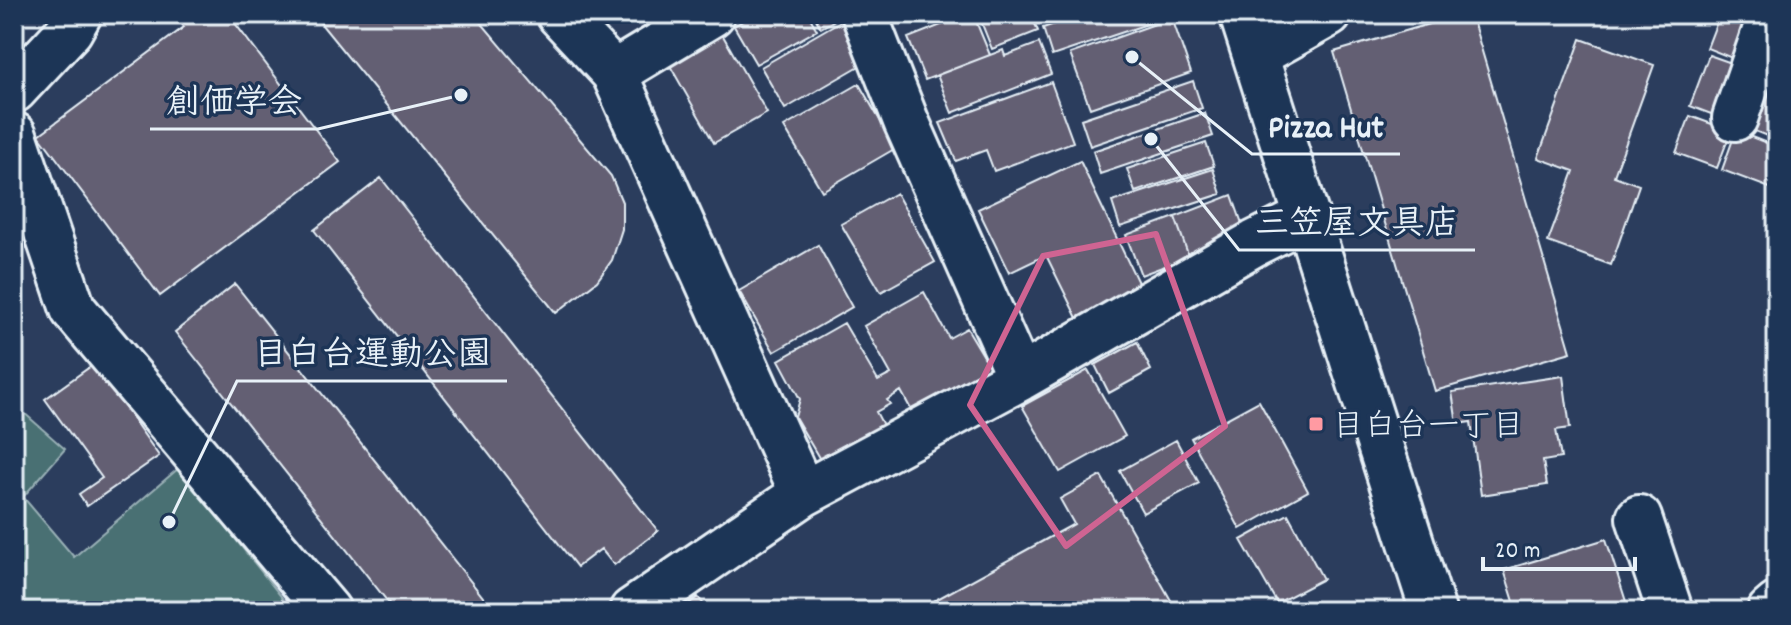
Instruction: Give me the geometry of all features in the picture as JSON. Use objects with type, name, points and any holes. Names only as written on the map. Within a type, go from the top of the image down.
[{"type":"street","points":[[14,90],[70,30],[79,14]]},
{"type":"street","points":[[559,14],[614,73],[803,494]]},
{"type":"street","points":[[614,73],[712,14]]},
{"type":"street","points":[[864,14],[906,121],[1020,378]]},
{"type":"street","points":[[1242,14],[1433,611]]},
{"type":"street","points":[[1256,55],[1329,14]]},
{"type":"street","points":[[1735,118],[1771,14]]},
{"type":"street","points":[[14,135],[73,309],[328,611]]},
{"type":"street","points":[[632,611],[803,494],[1020,378],[1255,243],[1307,217]]},
{"type":"street","points":[[1639,518],[1670,611]]},
{"type":"street","points":[[1770,611],[1777,605]]},
{"type":"highlighted area","points":[[1156,234],[1225,426],[1066,546],[970,405],[1043,256]]},
{"type":"green space","points":[[14,404],[65,449],[23,497],[74,557],[179,468],[283,599],[270,611],[14,611]]},
{"type":"building","points":[[174,14],[228,14],[340,162],[160,296],[39,135],[184,27]]},
{"type":"building","points":[[313,14],[474,14],[611,176],[622,202],[622,229],[612,260],[597,281],[556,313]]},
{"type":"building","points":[[755,14],[808,14],[817,30],[756,64],[734,26]]},
{"type":"building","points":[[813,14],[845,14],[821,28]]},
{"type":"building","points":[[973,14],[990,55],[925,80],[908,38]]},
{"type":"building","points":[[978,14],[1031,14],[1038,31],[992,49]]},
{"type":"building","points":[[1037,14],[1072,14],[1041,24]]},
{"type":"building","points":[[1084,14],[1171,16],[1052,56],[1043,28]]},
{"type":"building","points":[[1471,14],[1571,352],[1435,391],[1334,52]]},
{"type":"building","points":[[1720,14],[1754,14],[1737,60],[1707,48]]},
{"type":"building","points":[[1172,18],[1191,73],[1090,108],[1070,54]]},
{"type":"building","points":[[844,19],[868,61],[785,109],[761,67]]},
{"type":"building","points":[[722,34],[767,113],[714,143],[669,64]]},
{"type":"building","points":[[1581,39],[1654,65],[1614,176],[1639,185],[1611,265],[1548,242],[1574,171],[1538,158]]},
{"type":"building","points":[[1039,43],[1051,74],[952,113],[937,75],[1003,50],[1005,56]]},
{"type":"building","points":[[1777,47],[1777,88],[1763,83]]},
{"type":"building","points":[[1709,55],[1743,67],[1724,119],[1690,106]]},
{"type":"building","points":[[1193,81],[1202,108],[1090,146],[1081,119]]},
{"type":"building","points":[[1051,82],[1073,142],[994,171],[986,150],[956,161],[940,123]]},
{"type":"building","points":[[1763,83],[1777,88],[1777,140],[1747,128]]},
{"type":"building","points":[[859,84],[896,148],[822,191],[784,127]]},
{"type":"building","points":[[1205,113],[1213,136],[1100,174],[1093,151]]},
{"type":"building","points":[[1690,116],[1731,131],[1717,168],[1676,153]]},
{"type":"building","points":[[1736,131],[1777,147],[1775,190],[1722,170]]},
{"type":"building","points":[[1206,143],[1214,166],[1135,192],[1127,169]]},
{"type":"building","points":[[1080,161],[1141,289],[1077,318],[1046,255],[1009,273],[978,209]]},
{"type":"building","points":[[1213,169],[1221,194],[1120,227],[1112,202]]},
{"type":"building","points":[[381,178],[658,531],[614,565],[601,549],[577,567],[314,230]]},
{"type":"building","points":[[896,193],[935,262],[881,292],[841,224]]},
{"type":"building","points":[[1232,195],[1246,235],[1189,257],[1175,217]]},
{"type":"building","points":[[1175,217],[1189,257],[1141,275],[1126,235]]},
{"type":"building","points":[[818,245],[852,307],[774,352],[739,291]]},
{"type":"building","points":[[235,284],[494,611],[395,611],[175,332]]},
{"type":"building","points":[[924,292],[949,338],[967,328],[992,370],[914,415],[901,391],[887,400],[890,404],[876,412],[884,427],[822,463],[795,417],[800,399],[779,360],[844,323],[878,381],[891,374],[864,326]]},
{"type":"building","points":[[1137,342],[1151,370],[1109,393],[1095,365]]},
{"type":"building","points":[[94,364],[159,456],[87,506],[79,494],[102,478],[45,399]]},
{"type":"building","points":[[1088,370],[1125,436],[1060,472],[1022,406]]},
{"type":"building","points":[[1563,376],[1570,428],[1556,430],[1561,458],[1543,461],[1547,485],[1481,495],[1471,422],[1457,424],[1452,392]]},
{"type":"building","points":[[1259,401],[1308,491],[1240,529],[1191,438]]},
{"type":"building","points":[[1176,440],[1199,483],[1143,513],[1120,471]]},
{"type":"building","points":[[1101,476],[1177,611],[934,611],[930,603],[1074,524],[1060,499]]},
{"type":"building","points":[[1288,514],[1323,579],[1277,603],[1241,540]]},
{"type":"building","points":[[1606,539],[1629,611],[1517,611],[1504,570]]},
{"type":"building","points":[[698,597],[709,611],[679,611]]},
{"type":"place","name":"Pizza Hut","points":[[1132,57]]},
{"type":"place","name":"創価学会","points":[[461,95]]},
{"type":"place","name":"三笠屋文具店","points":[[1151,139]]},
{"type":"place","name":"目白台一丁目","points":[[1316,424]]},
{"type":"place","name":"目白台運動公園","points":[[169,522]]}]
